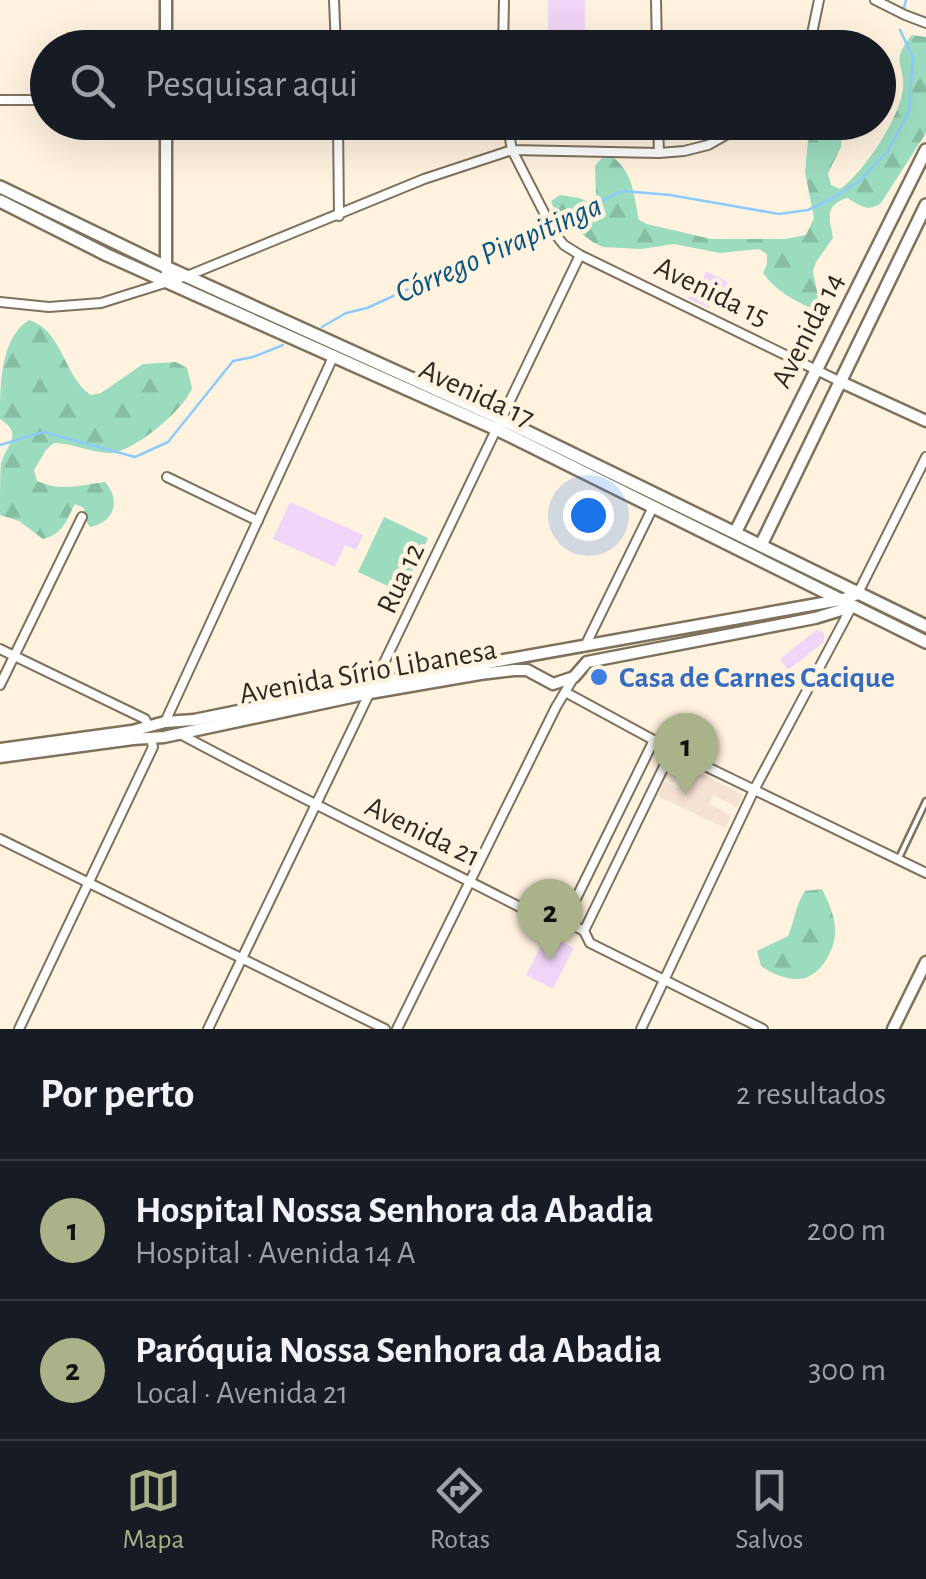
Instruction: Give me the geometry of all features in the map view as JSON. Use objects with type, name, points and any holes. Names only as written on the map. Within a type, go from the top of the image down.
[{"type":"main road","name":"Avenida 14","points":[[735,533],[926,150]]},
{"type":"main road","name":"Avenida 17","points":[[0,187],[335,350]]},
{"type":"main road","name":"Avenida 17","points":[[0,202],[107,254],[498,424],[926,626]]},
{"type":"main road","name":"Avenida 14","points":[[760,546],[926,206]]},
{"type":"main road","points":[[856,288],[880,300]]},
{"type":"main road","name":"Avenida 17","points":[[498,424],[653,507],[926,642]]},
{"type":"street","points":[[166,0],[166,30]]},
{"type":"street","points":[[334,0],[335,30]]},
{"type":"street","points":[[503,30],[504,0]]},
{"type":"street","points":[[656,0],[657,30]]},
{"type":"street","points":[[813,30],[819,0]]},
{"type":"street","points":[[875,0],[904,16],[926,22]]},
{"type":"street","points":[[0,100],[30,100]]},
{"type":"street","points":[[166,140],[169,281]]},
{"type":"street","points":[[338,140],[339,216]]},
{"type":"street","name":"Avenida 15","points":[[510,140],[564,245],[926,421]]},
{"type":"street","points":[[659,140],[659,153]]},
{"type":"street","points":[[0,302],[50,307],[102,303],[187,276],[424,179],[512,150],[659,153],[708,146],[718,140]]},
{"type":"street","name":"Rua 12","points":[[208,1029],[580,255]]},
{"type":"street","points":[[165,722],[335,350]]},
{"type":"street","points":[[858,594],[926,457]]},
{"type":"street","points":[[167,476],[258,520]]},
{"type":"street","points":[[397,1029],[556,706],[590,656],[585,646],[653,507]]},
{"type":"street","points":[[0,685],[82,517]]},
{"type":"street","name":"Avenida Sírio Libanesa","points":[[586,662],[816,618],[858,594]]},
{"type":"street","points":[[641,1029],[845,603]]},
{"type":"street","name":"Avenida Sírio Libanesa","points":[[0,748],[194,720],[540,654],[845,603]]},
{"type":"street","points":[[0,649],[145,719],[145,733],[153,747],[19,1029]]},
{"type":"street","points":[[536,675],[532,661],[540,654]]},
{"type":"street","name":"Avenida Sírio Libanesa","points":[[0,757],[180,734],[373,688],[514,670],[527,670],[553,684]]},
{"type":"street","points":[[556,706],[553,684],[574,677]]},
{"type":"street","points":[[567,692],[672,750],[926,873]]},
{"type":"street","points":[[178,720],[184,727],[180,734]]},
{"type":"street","name":"Avenida 21","points":[[180,734],[553,924],[565,921],[584,931],[590,943],[764,1029]]},
{"type":"street","points":[[565,921],[654,740]]},
{"type":"street","points":[[584,931],[672,750]]},
{"type":"street","points":[[610,830],[629,839]]},
{"type":"street","points":[[0,839],[385,1029]]},
{"type":"street","points":[[893,1029],[926,962]]},
{"type":"lane","points":[[898,860],[926,802]]},
{"type":"shaded area","points":[[675,760],[743,795],[737,807],[713,795],[709,804],[731,816],[725,828],[658,796],[664,782],[679,789],[682,781],[668,774]]},
{"type":"green space","points":[[912,35],[926,37],[926,133],[881,203],[868,208],[847,198],[831,209],[833,238],[813,271],[819,302],[811,308],[768,279],[763,273],[767,254],[759,249],[720,253],[674,244],[641,249],[603,247],[555,211],[551,201],[560,195],[589,202],[596,195],[595,166],[610,155],[628,176],[639,220],[647,224],[711,239],[785,239],[806,235],[814,218],[805,172],[808,141],[842,140],[828,173],[831,185],[840,189],[859,171],[881,140],[896,140],[896,113],[903,88],[900,57]]},
{"type":"green space","points":[[29,320],[49,334],[75,378],[91,395],[101,393],[143,364],[176,362],[187,368],[192,388],[168,418],[130,447],[108,453],[54,443],[46,450],[34,470],[37,481],[63,487],[105,482],[114,503],[105,520],[90,527],[84,508],[75,504],[60,530],[43,539],[19,521],[0,515],[1,463],[12,439],[11,430],[0,419],[2,377],[12,338]]},
{"type":"green space","points":[[384,517],[428,538],[403,593],[358,572]]},
{"type":"green space","points":[[822,889],[833,916],[835,934],[822,966],[811,975],[794,979],[761,966],[757,951],[788,936],[805,891]]},
{"type":"building","points":[[548,0],[585,0],[585,30],[548,30]]},
{"type":"building","points":[[706,271],[728,282],[725,289],[720,286],[709,308],[688,299]]},
{"type":"building","points":[[290,502],[363,535],[356,550],[345,545],[335,567],[273,539]]},
{"type":"building","points":[[816,630],[824,633],[824,642],[788,670],[780,659]]},
{"type":"building","points":[[547,934],[574,948],[553,989],[526,975]]},
{"type":"waterway","name":"Córrego Pirapitinga","points":[[904,8],[906,0]]},
{"type":"waterway","name":"Córrego Pirapitinga","points":[[896,136],[909,112],[913,57],[900,30]]},
{"type":"waterway","name":"Córrego Pirapitinga","points":[[322,327],[623,191],[779,214],[808,210],[858,182],[894,140]]},
{"type":"waterway","name":"Córrego Pirapitinga","points":[[0,445],[43,432],[135,457],[168,442],[233,361],[283,345]]},
{"type":"place","name":"Casa de Carnes Cacique","points":[[599,677]]},
{"type":"place","name":"Hospital Nossa Senhora da Abadia","points":[[686,795]]},
{"type":"place","name":"Paróquia Nossa Senhora da Abadia","points":[[550,961]]}]
